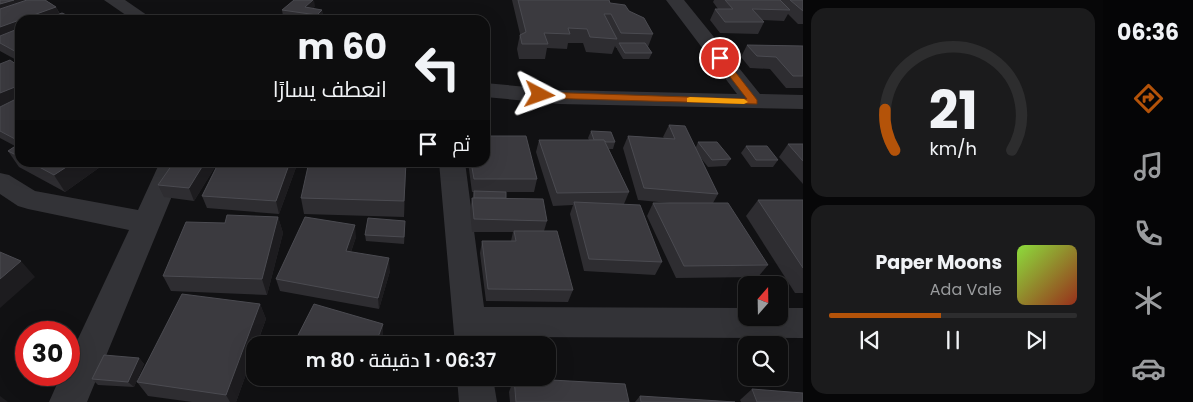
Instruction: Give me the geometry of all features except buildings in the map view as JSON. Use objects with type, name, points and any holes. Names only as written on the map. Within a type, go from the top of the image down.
[{"type":"street","points":[[113,0],[136,15]]},
{"type":"street","points":[[675,0],[754,102]]},
{"type":"street","points":[[490,90],[559,97],[803,102]]},
{"type":"street","points":[[68,402],[171,167]]},
{"type":"street","points":[[453,167],[471,334],[803,323]]},
{"type":"street","points":[[0,182],[28,199],[147,222]]},
{"type":"street","points":[[476,386],[478,402]]},
{"type":"slow traffic","points":[[690,100],[744,102]]},
{"type":"route","points":[[540,95],[754,102],[720,58]]}]
